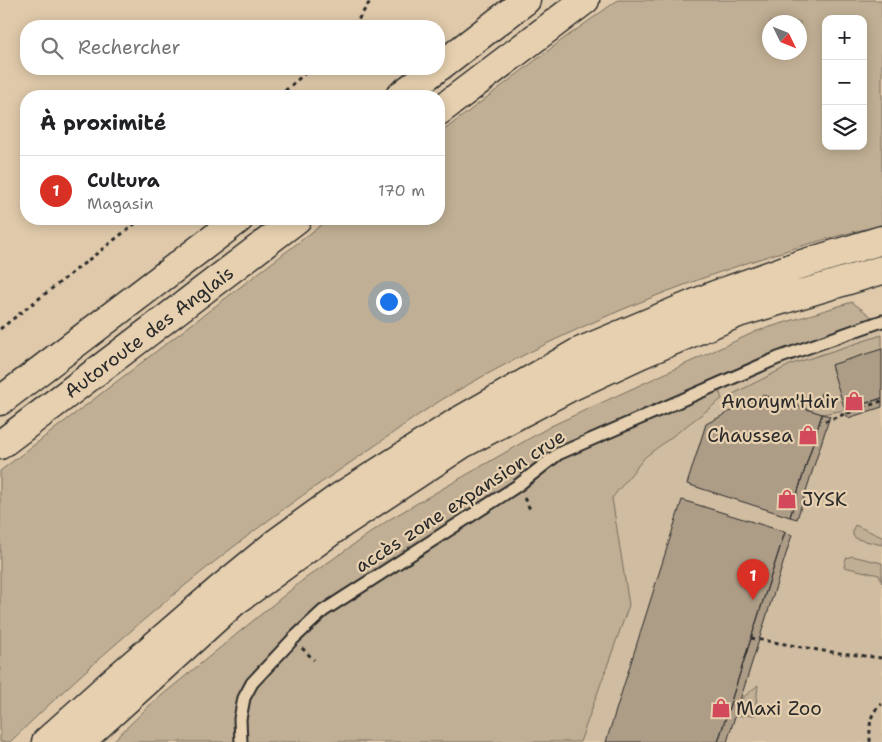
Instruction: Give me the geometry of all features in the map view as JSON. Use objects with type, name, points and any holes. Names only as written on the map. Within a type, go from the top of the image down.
[{"type":"highway","points":[[445,62],[526,0]]},
{"type":"highway","points":[[445,106],[585,0]]},
{"type":"highway","points":[[408,90],[428,75]]},
{"type":"highway","name":"Autoroute des Anglais","points":[[0,401],[231,225]]},
{"type":"highway","name":"Autoroute des Anglais","points":[[0,445],[289,225]]},
{"type":"highway","points":[[46,742],[160,640],[276,543],[338,498],[454,424],[580,352],[715,295],[798,265],[882,240]]},
{"type":"highway","points":[[80,742],[234,602],[344,522],[462,444],[568,388],[641,354],[738,313],[882,270]]},
{"type":"highway","points":[[840,282],[882,285]]},
{"type":"lane","name":"accès zone expansion crue","points":[[241,742],[240,719],[244,698],[252,683],[293,639],[323,611],[517,486],[558,454],[778,358],[882,321]]},
{"type":"path","points":[[358,20],[372,0]]},
{"type":"path","points":[[286,90],[303,75]]},
{"type":"path","points":[[0,329],[133,225]]},
{"type":"path","points":[[825,420],[882,401]]},
{"type":"path","points":[[751,638],[824,651],[882,658]]},
{"type":"path","points":[[870,742],[870,725],[874,709],[882,704]]},
{"type":"shaded area","points":[[618,0],[882,0],[882,225],[772,255],[663,293],[556,339],[442,399],[303,495],[249,535],[143,620],[10,742],[0,742],[0,471],[321,225],[445,225],[445,129],[562,40]]},
{"type":"shaded area","points":[[852,302],[872,317],[769,354],[715,378],[722,399],[645,457],[612,498],[629,605],[580,742],[112,742],[150,705],[303,580],[390,519],[551,426],[757,331]]},
{"type":"shaded area","points":[[882,315],[882,742],[580,742],[629,605],[612,498],[645,457],[722,400],[714,378],[769,354]]},
{"type":"shaded area","points":[[882,335],[882,349],[845,410],[822,414],[763,395],[739,407],[731,395],[792,364]]},
{"type":"shaded area","points":[[855,525],[882,537],[882,545],[857,539],[853,536]]},
{"type":"shaded area","points":[[852,556],[882,563],[882,583],[879,575],[844,567],[846,558]]},
{"type":"shaded area","points":[[758,685],[755,715],[735,716],[740,700]]},
{"type":"building","points":[[882,349],[882,398],[845,410],[831,365]]},
{"type":"building","points":[[821,393],[827,395],[824,405],[818,403]]},
{"type":"building","points":[[763,395],[822,414],[790,517],[687,484],[706,424]]},
{"type":"building","points":[[882,398],[882,407],[848,418],[845,410]]},
{"type":"building","points":[[822,414],[830,416],[797,519],[790,517]]},
{"type":"building","points":[[682,500],[785,532],[718,742],[606,742]]},
{"type":"building","points":[[785,532],[792,535],[727,742],[718,742]]},
{"type":"place","name":"Anonym'Hair","points":[[854,401]]},
{"type":"place","name":"Chaussea","points":[[808,435]]},
{"type":"place","name":"JYSK","points":[[787,499]]},
{"type":"place","name":"Cultura","points":[[753,600]]},
{"type":"place","name":"Maxi Zoo","points":[[721,708]]}]
